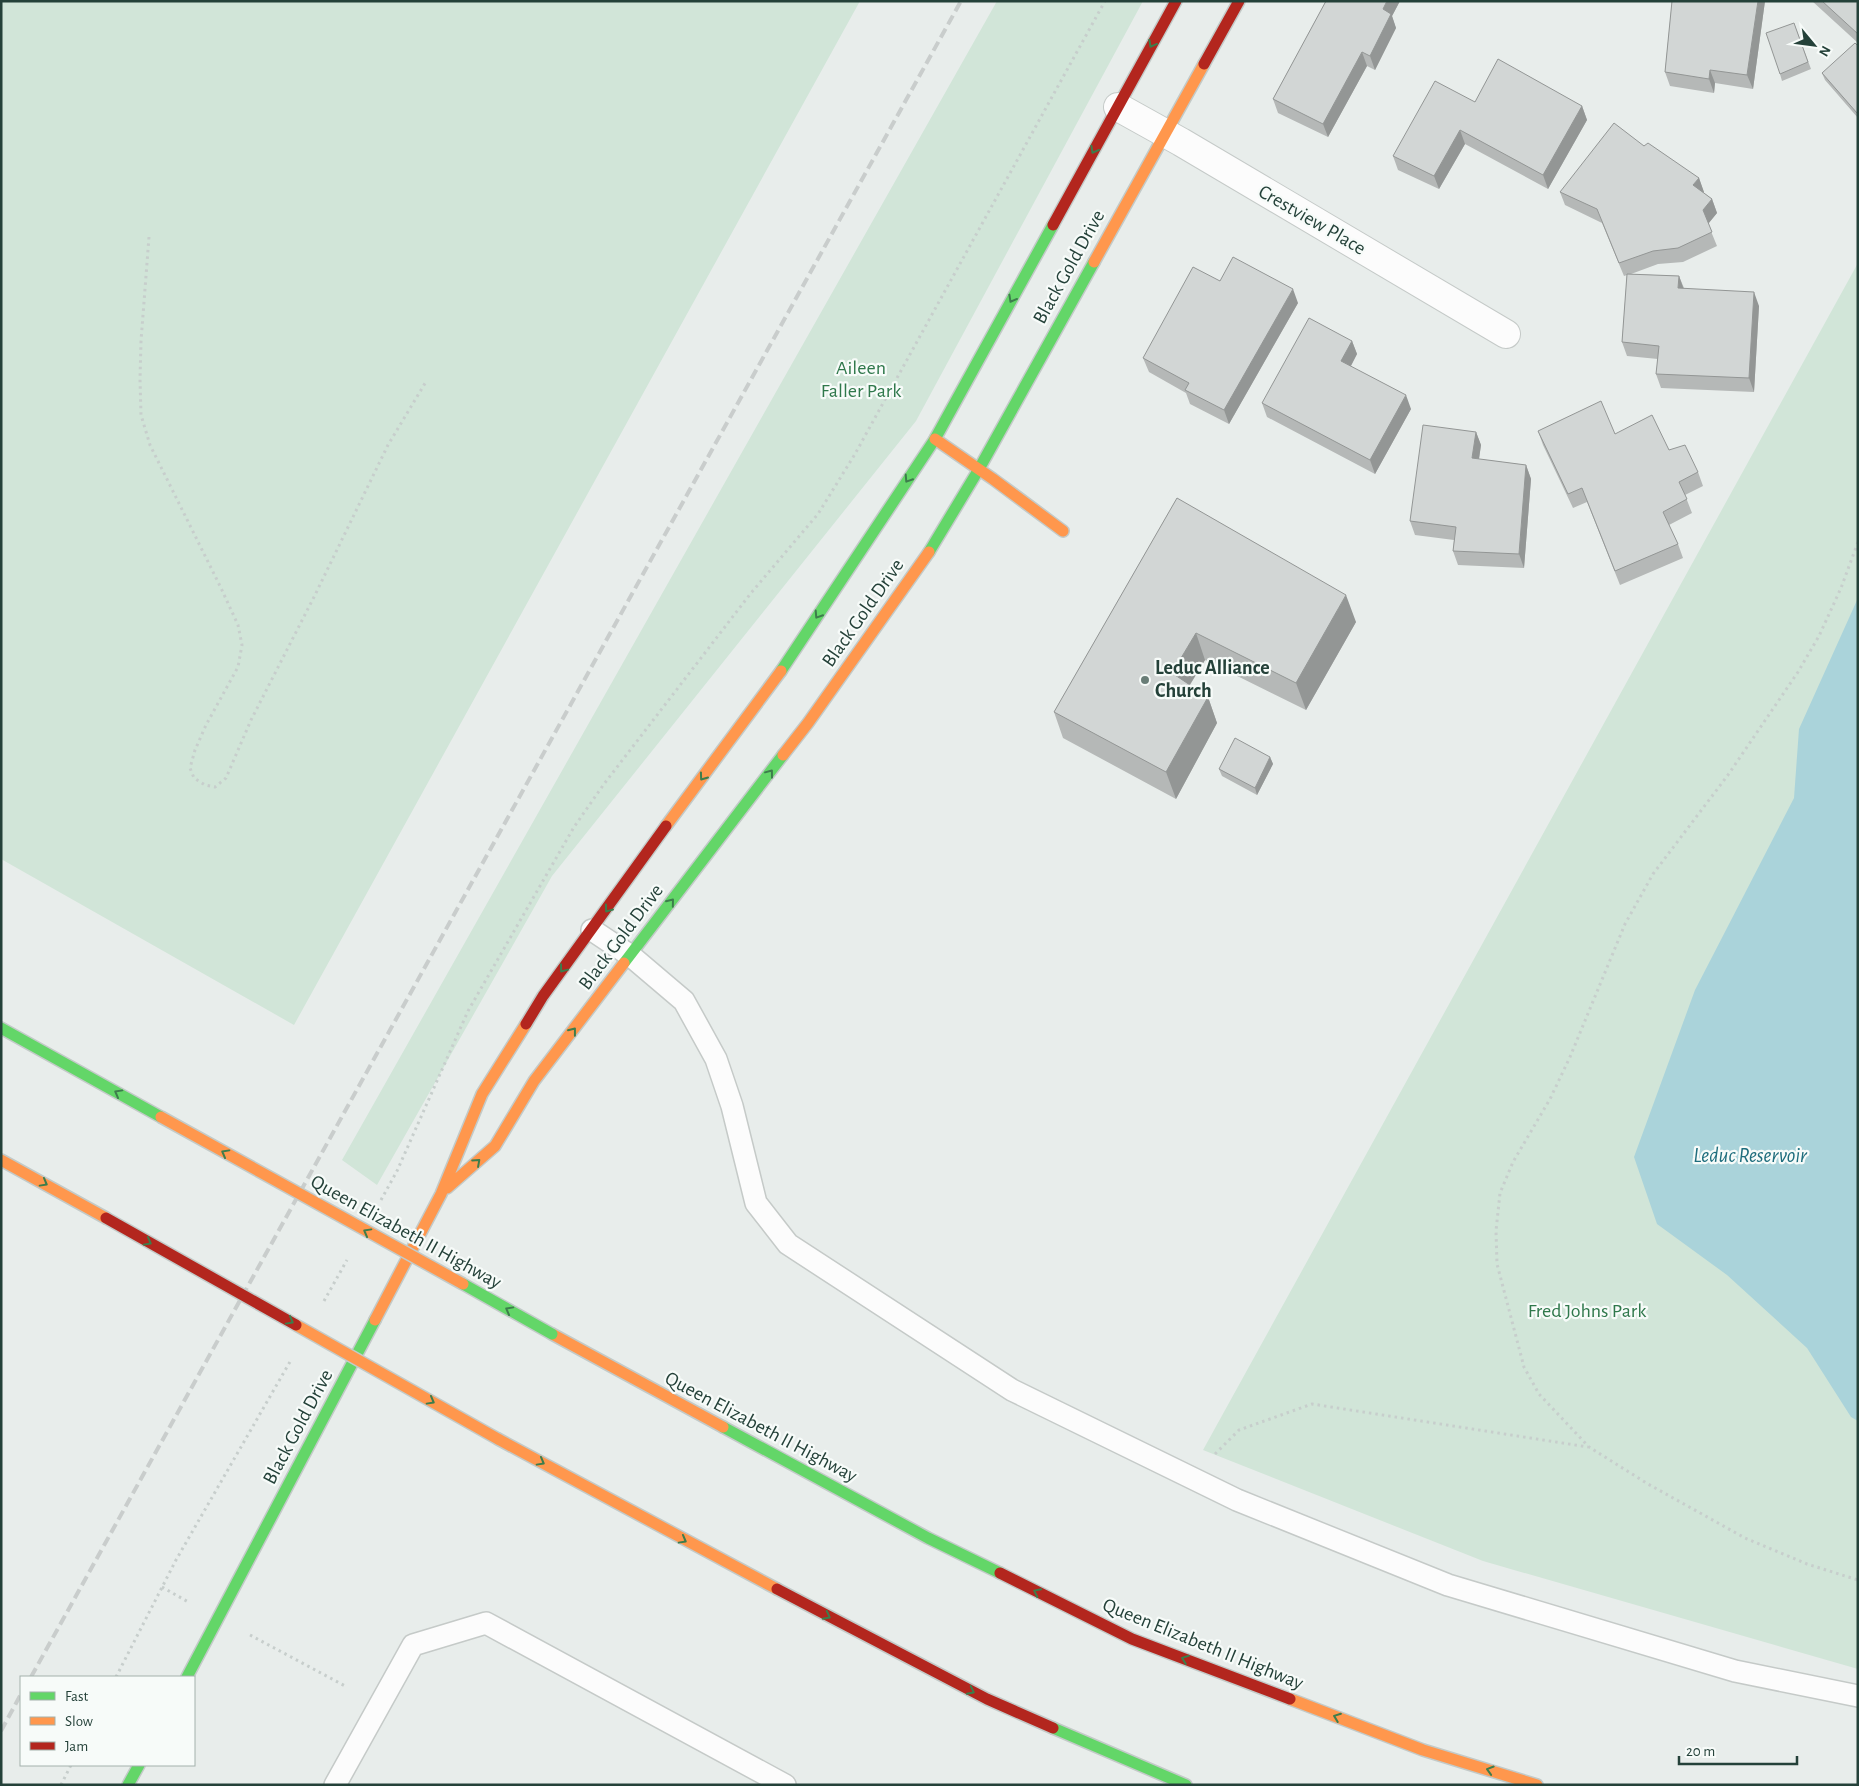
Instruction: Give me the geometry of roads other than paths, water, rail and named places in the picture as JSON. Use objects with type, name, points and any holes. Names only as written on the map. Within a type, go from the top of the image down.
[{"type":"main road","name":"Black Gold Drive","points":[[188,1676],[441,1194],[482,1094],[543,996],[731,737],[774,682],[934,439],[1176,1]]},
{"type":"main road","name":"Black Gold Drive","points":[[441,1194],[495,1146],[534,1081],[808,723],[924,558],[978,469],[1239,1]]},
{"type":"main road","points":[[934,439],[1063,531]]},
{"type":"main road","name":"Queen Elizabeth II Highway","points":[[1,1028],[552,1334],[928,1538],[1132,1639],[1423,1750],[1537,1785]]},
{"type":"main road","points":[[1,1160],[498,1439],[716,1558],[987,1699],[1186,1785]]},
{"type":"main road","points":[[128,1785],[138,1766]]},
{"type":"street","name":"Crestview Place","points":[[1118,107],[1506,334]]},
{"type":"lane","points":[[592,930],[631,956],[684,1001],[716,1059],[732,1106],[756,1203],[788,1244],[1012,1390],[1237,1500],[1448,1585],[1736,1672],[1858,1696]]},
{"type":"lane","points":[[335,1785],[413,1645],[486,1623],[785,1785]]},
{"type":"water","name":"Leduc Reservoir","points":[[1858,598],[1858,1421],[1851,1417],[1807,1348],[1727,1275],[1657,1224],[1634,1157],[1695,990],[1794,798],[1799,729]]},
{"type":"railway","points":[[32,1676],[961,1]]},
{"type":"railway","points":[[1,1731],[20,1696]]},
{"type":"place","name":"Leduc Alliance Church","points":[[1145,680]]},
{"type":"park label","name":"Aileen Faller Park","points":[[861,380]]},
{"type":"park label","name":"Fred Johns Park","points":[[1587,1311]]}]
